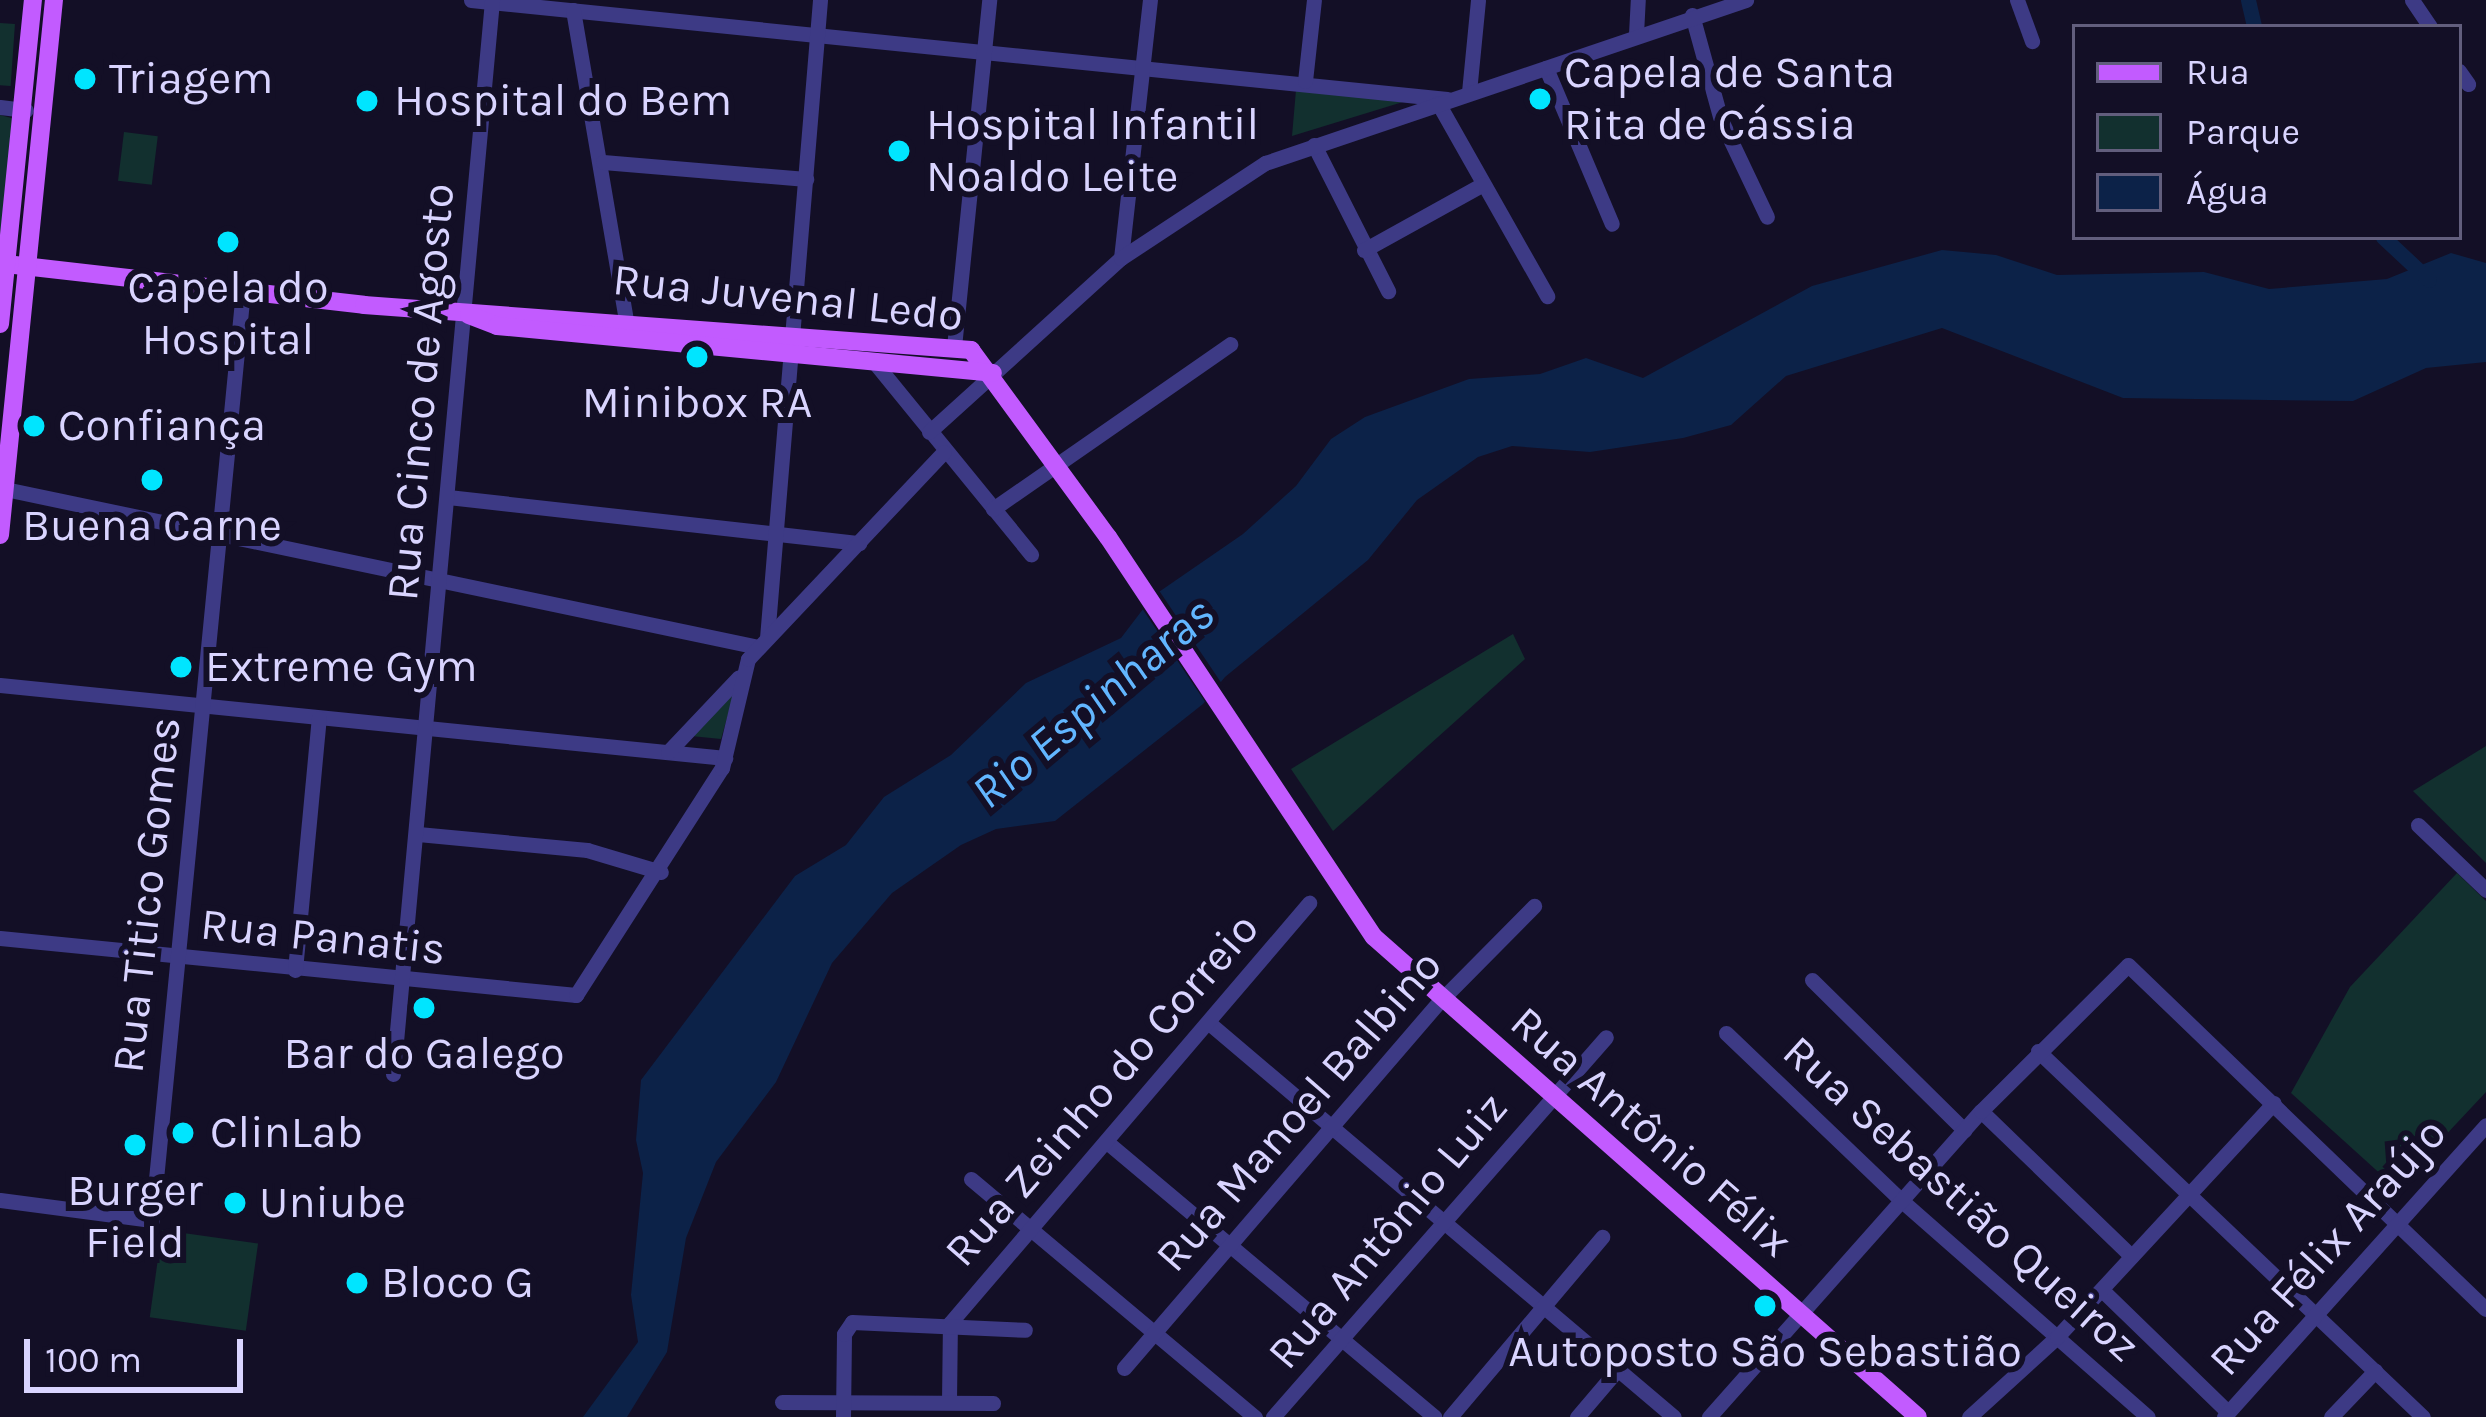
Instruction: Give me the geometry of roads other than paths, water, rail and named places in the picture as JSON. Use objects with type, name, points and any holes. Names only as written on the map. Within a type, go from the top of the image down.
[{"type":"main road","points":[[0,324],[3,263],[26,110],[33,0]]},
{"type":"main road","points":[[0,535],[54,0]]},
{"type":"main road","name":"Rua Juvenal Ledo","points":[[3,263],[464,313],[626,321],[793,344],[874,363],[993,374]]},
{"type":"main road","name":"Rua Juvenal Ledo","points":[[464,313],[497,326],[793,344],[954,347],[982,358],[993,374]]},
{"type":"main road","name":"Rua Antônio Félix","points":[[993,374],[1108,536],[1345,897],[1390,955],[1918,1417]]},
{"type":"street","points":[[471,0],[573,10],[596,6],[815,34],[1305,81],[1442,101]]},
{"type":"street","points":[[763,643],[820,0]]},
{"type":"street","points":[[954,347],[989,0]]},
{"type":"street","points":[[1120,258],[1150,0]]},
{"type":"street","points":[[1305,81],[1313,0]]},
{"type":"street","points":[[1469,92],[1478,0]]},
{"type":"street","points":[[1636,34],[1639,0]]},
{"type":"street","points":[[929,433],[1120,258],[1252,170],[1313,145],[1746,0]]},
{"type":"street","points":[[2017,0],[2032,41]]},
{"type":"street","name":"Rua Cinco de Agosto","points":[[393,1074],[492,2]]},
{"type":"street","points":[[573,10],[603,163],[626,321]]},
{"type":"street","points":[[1692,15],[1721,120],[1767,217]]},
{"type":"street","points":[[1546,68],[1612,224]]},
{"type":"street","points":[[1442,101],[1547,296]]},
{"type":"street","points":[[0,106],[26,110]]},
{"type":"street","points":[[1313,145],[1388,291]]},
{"type":"street","points":[[603,163],[806,179]]},
{"type":"street","points":[[1364,250],[1484,184]]},
{"type":"street","name":"Rua Titico Gomes","points":[[0,1200],[152,1220],[242,291]]},
{"type":"street","points":[[993,508],[1230,344]]},
{"type":"street","points":[[874,363],[1031,554]]},
{"type":"street","points":[[668,752],[741,674],[763,643],[944,452]]},
{"type":"street","points":[[5,489],[439,582],[763,643]]},
{"type":"street","points":[[448,497],[770,537],[859,543]]},
{"type":"street","points":[[418,835],[587,850],[661,872],[725,758],[741,674]]},
{"type":"street","points":[[0,686],[725,758]]},
{"type":"street","points":[[295,970],[319,718]]},
{"type":"street","points":[[2419,825],[2486,890]]},
{"type":"street","name":"Rua Panatis","points":[[0,938],[567,998],[589,984],[661,872]]},
{"type":"street","name":"Rua Zeinho do Correio","points":[[950,1323],[1309,903]]},
{"type":"street","name":"Rua Manoel Balbino","points":[[1124,1369],[1440,1001],[1534,906]]},
{"type":"street","points":[[1708,1417],[1964,1130],[2113,972],[2135,968],[2486,1309]]},
{"type":"street","points":[[1812,980],[1964,1130]]},
{"type":"street","points":[[1209,1023],[1445,1218],[1674,1417]]},
{"type":"street","name":"Rua Sebastião Queiroz","points":[[1726,1033],[1901,1201],[2148,1417]]},
{"type":"street","name":"Rua Antônio Luiz","points":[[1273,1417],[1606,1037]]},
{"type":"street","points":[[2038,1051],[2423,1417]]},
{"type":"street","points":[[1970,1417],[2057,1337],[2274,1103]]},
{"type":"street","points":[[1981,1112],[2131,1256]]},
{"type":"street","name":"Rua Félix Araújo","points":[[2226,1415],[2486,1125]]},
{"type":"street","points":[[1108,1143],[1434,1417]]},
{"type":"street","points":[[970,1179],[1255,1417]]},
{"type":"street","points":[[1450,1417],[1602,1237]]},
{"type":"street","points":[[2102,1290],[2226,1415]]},
{"type":"street","points":[[843,1409],[844,1334],[852,1322],[1024,1330]]},
{"type":"street","points":[[949,1401],[950,1323]]},
{"type":"street","points":[[1577,1417],[1617,1370]]},
{"type":"street","points":[[2330,1417],[2374,1371]]},
{"type":"street","points":[[782,1402],[843,1409],[993,1402]]},
{"type":"water","name":"Rio Espinharas","points":[[1942,250],[1996,255],[2057,275],[2204,272],[2269,289],[2387,279],[2451,253],[2486,263],[2486,362],[2426,368],[2353,401],[2123,398],[1942,328],[1786,376],[1731,425],[1683,438],[1590,452],[1512,446],[1478,457],[1417,500],[1368,560],[1225,677],[1203,704],[1055,821],[996,829],[961,845],[892,893],[832,963],[776,1082],[716,1162],[686,1238],[667,1352],[627,1417],[583,1417],[638,1342],[631,1295],[643,1173],[636,1140],[641,1080],[795,876],[846,845],[884,797],[951,755],[1026,683],[1121,638],[1153,596],[1243,534],[1296,486],[1331,439],[1365,417],[1469,379],[1540,374],[1586,358],[1643,378],[1812,286]]},
{"type":"waterway","points":[[2248,0],[2253,24]]},
{"type":"waterway","points":[[2386,240],[2429,280]]},
{"type":"place","name":"Triagem","points":[[85,79]]},
{"type":"place","name":"Capela de Santa Rita de Cássia","points":[[1540,99]]},
{"type":"place","name":"Hospital do Bem","points":[[367,101]]},
{"type":"place","name":"Hospital Infantil Noaldo Leite","points":[[899,151]]},
{"type":"place","name":"Capela do Hospital","points":[[228,242]]},
{"type":"place","name":"Minibox RA","points":[[697,357]]},
{"type":"place","name":"Confiança","points":[[34,426]]},
{"type":"place","name":"Buena Carne","points":[[152,480]]},
{"type":"place","name":"Extreme Gym","points":[[181,667]]},
{"type":"place","name":"Bar do Galego","points":[[424,1008]]},
{"type":"place","name":"ClinLab","points":[[183,1133]]},
{"type":"place","name":"Burger Field","points":[[135,1145]]},
{"type":"place","name":"Uniube","points":[[235,1203]]},
{"type":"place","name":"Bloco G","points":[[357,1283]]},
{"type":"place","name":"Autoposto São Sebastião","points":[[1765,1306]]}]
